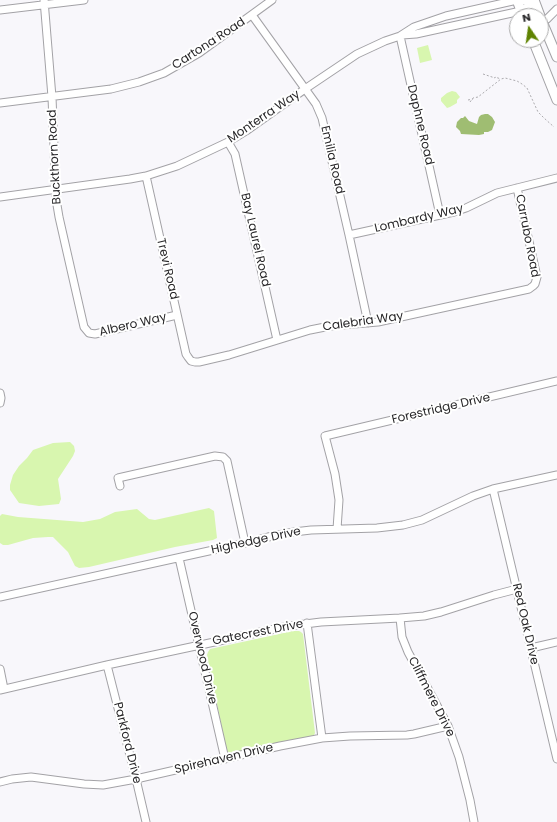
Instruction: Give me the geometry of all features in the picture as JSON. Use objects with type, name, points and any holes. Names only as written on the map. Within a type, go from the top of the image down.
[{"type":"street","points":[[0,10],[44,3],[84,0]]},
{"type":"street","name":"Cartona Road","points":[[0,103],[111,89],[139,82],[164,72],[199,53],[272,0]]},
{"type":"street","name":"Monterra Way","points":[[400,36],[414,27],[446,16],[517,0],[535,1]]},
{"type":"street","name":"Monterra Way","points":[[527,8],[535,1]]},
{"type":"street","name":"Buckthorn Road","points":[[44,3],[52,97],[55,189],[59,217],[84,327],[89,333]]},
{"type":"street","points":[[549,16],[557,9]]},
{"type":"street","name":"Emilia Road","points":[[252,15],[316,104],[324,122],[368,323]]},
{"type":"street","name":"Monterra Way","points":[[0,197],[146,176],[176,166],[228,142],[357,54],[385,41],[400,36],[509,16]]},
{"type":"street","name":"Daphne Road","points":[[400,36],[440,215]]},
{"type":"street","points":[[549,39],[557,58]]},
{"type":"street","points":[[536,48],[557,100]]},
{"type":"street","name":"Bay Laurel Road","points":[[228,142],[235,154],[277,340]]},
{"type":"street","name":"Trevi Road","points":[[146,176],[186,354],[191,361]]},
{"type":"street","name":"Lombardy Way","points":[[349,235],[461,210],[493,195],[557,178]]},
{"type":"street","name":"Carrubo Road","points":[[517,188],[537,277],[536,284]]},
{"type":"street","name":"Calebria Way","points":[[191,361],[199,362],[219,358],[319,328],[388,320],[529,289],[536,284]]},
{"type":"street","name":"Albero Way","points":[[89,333],[95,334],[177,315]]},
{"type":"street","name":"Forestridge Drive","points":[[338,530],[339,500],[335,474],[325,436],[557,381]]},
{"type":"street","points":[[0,393],[0,402]]},
{"type":"street","points":[[120,486],[118,478],[215,456],[223,457],[227,461],[245,543]]},
{"type":"street","name":"Highedge Drive","points":[[0,598],[294,532],[377,528],[403,525],[422,520],[473,496],[494,489],[557,475]]},
{"type":"street","name":"Red Oak Drive","points":[[494,489],[557,759]]},
{"type":"street","name":"Overwood Drive","points":[[180,558],[224,759]]},
{"type":"street","name":"Gatecrest Drive","points":[[2,690],[107,665],[289,626],[307,623],[424,616],[517,589]]},
{"type":"street","name":"Cliffmere Drive","points":[[400,618],[402,637],[408,652],[448,726],[460,757],[474,822]]},
{"type":"street","points":[[307,623],[322,738]]},
{"type":"street","points":[[531,648],[557,642]]},
{"type":"street","name":"Parkford Drive","points":[[107,665],[146,822]]},
{"type":"street","points":[[0,669],[2,690]]},
{"type":"street","name":"Spirehaven Drive","points":[[0,782],[31,777],[103,785],[322,738],[406,735],[448,726]]},
{"type":"path","points":[[483,74],[495,78],[517,81],[525,86],[529,91],[538,112],[554,127]]},
{"type":"path","points":[[468,100],[478,96],[501,79]]},
{"type":"path","points":[[470,102],[473,98]]},
{"type":"shaded area","points":[[428,45],[432,60],[420,63],[417,48]]},
{"type":"shaded area","points":[[452,91],[456,92],[460,97],[457,100],[457,103],[447,108],[441,101],[441,98]]},
{"type":"shaded area","points":[[485,114],[492,117],[495,122],[492,130],[484,132],[484,134],[461,134],[456,127],[457,122],[465,116],[469,121],[477,124],[479,117]]},
{"type":"shaded area","points":[[70,442],[74,446],[75,451],[58,479],[61,499],[59,504],[39,506],[19,503],[10,490],[10,485],[13,475],[19,466],[33,450],[53,443]]},
{"type":"shaded area","points":[[209,508],[214,511],[217,538],[213,540],[175,547],[89,567],[79,568],[75,566],[68,552],[53,537],[33,538],[8,545],[3,545],[0,543],[0,516],[2,514],[18,517],[83,522],[100,519],[115,512],[137,509],[149,519],[155,520]]},
{"type":"shaded area","points":[[299,631],[303,634],[315,733],[314,735],[311,737],[230,753],[227,751],[225,743],[207,655],[208,652],[210,649]]}]
